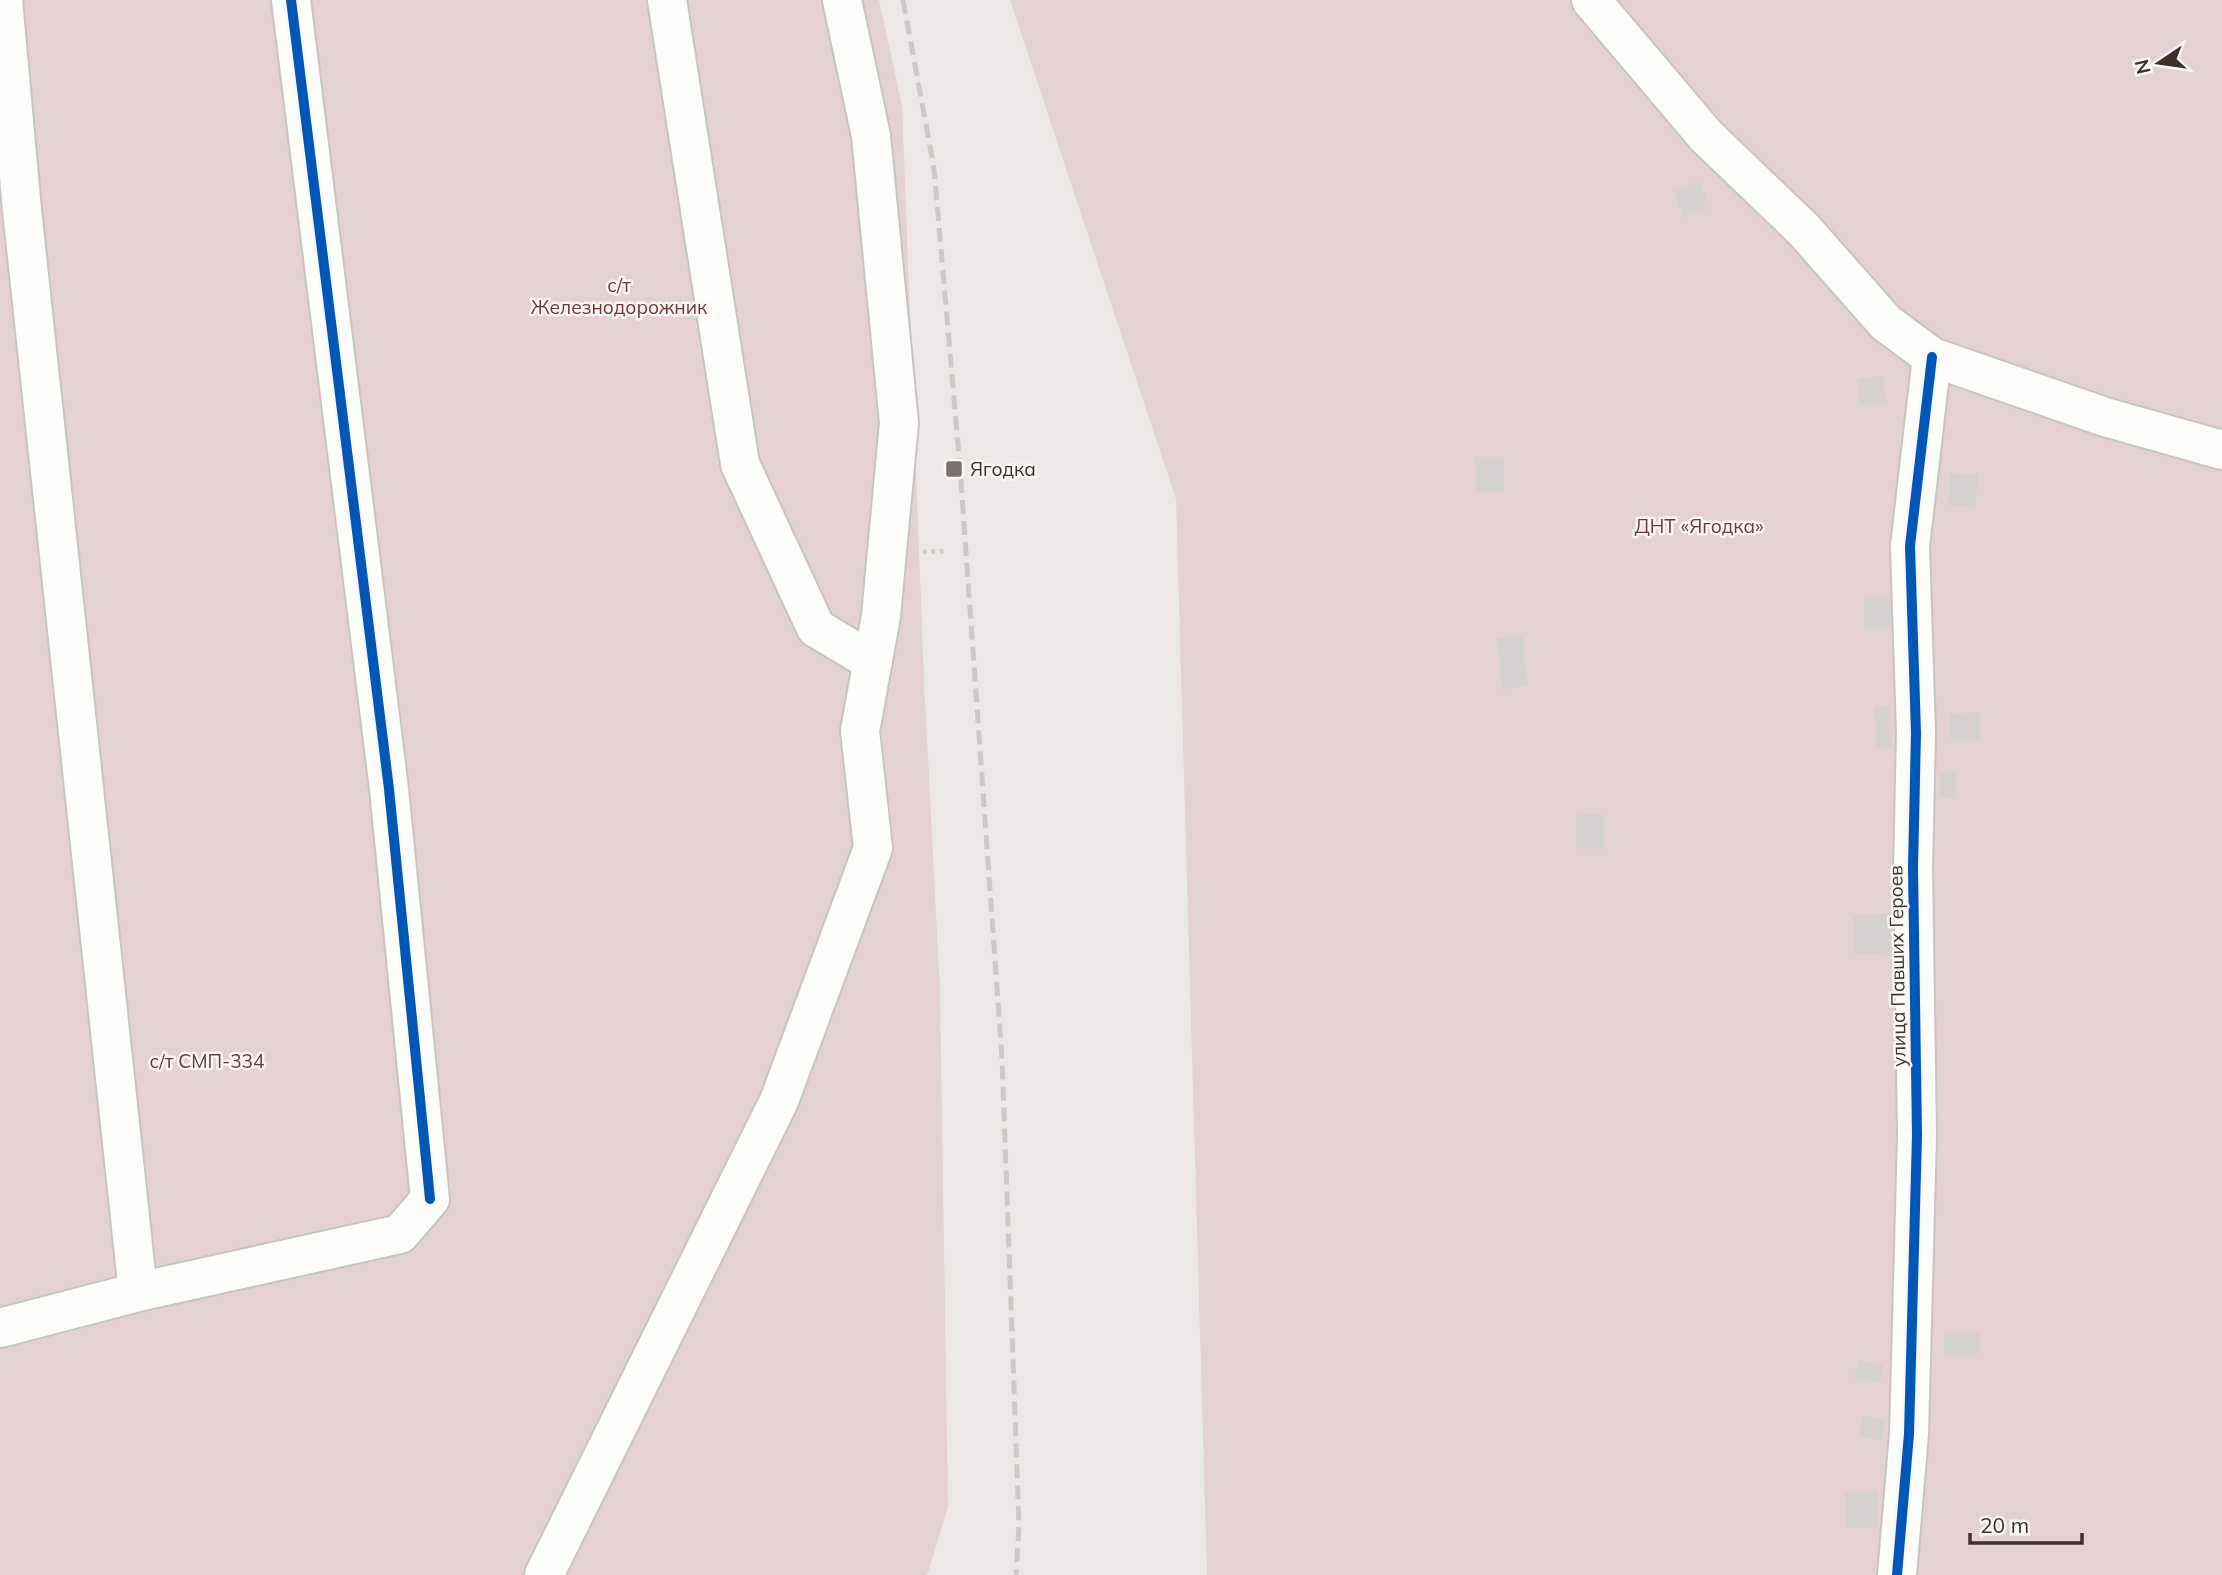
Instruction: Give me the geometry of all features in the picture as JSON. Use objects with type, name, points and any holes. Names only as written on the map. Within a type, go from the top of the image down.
[{"type":"street","points":[[3,0],[22,210],[138,1292]]},
{"type":"street","points":[[0,1328],[138,1292],[400,1234],[430,1199],[389,789],[291,0]]},
{"type":"street","points":[[667,0],[740,464],[816,628],[873,662]]},
{"type":"street","points":[[544,1575],[779,1101],[873,848],[860,732],[881,616],[899,423],[871,136],[842,0]]},
{"type":"street","points":[[1591,0],[1706,136],[1804,230],[1886,323],[1932,357],[2105,417],[2222,450]]},
{"type":"street","name":"улица Павших Героев","points":[[1897,1575],[1909,1434],[1916,1135],[1913,867],[1916,733],[1910,546],[1932,357]]},
{"type":"green space","name":"с/т Железнодорожник","points":[[0,0],[879,0],[902,106],[924,681],[940,992],[948,1507],[927,1575],[0,1575]]},
{"type":"green space","name":"ДНТ «Ягодка»","points":[[1010,0],[2222,0],[2222,1575],[1207,1575],[1176,499]]},
{"type":"building","points":[[1699,182],[1710,206],[1684,217],[1674,192]]},
{"type":"building","points":[[1883,376],[1886,402],[1860,405],[1857,379]]},
{"type":"building","points":[[1475,457],[1504,457],[1504,492],[1475,492]]},
{"type":"building","points":[[1951,473],[1978,475],[1975,507],[1948,505]]},
{"type":"building","points":[[1864,599],[1892,599],[1892,628],[1864,629]]},
{"type":"building","points":[[1522,636],[1528,686],[1502,689],[1497,638]]},
{"type":"building","points":[[1889,706],[1892,747],[1877,748],[1874,707]]},
{"type":"building","points":[[1979,712],[1980,739],[1951,741],[1949,714]]},
{"type":"building","points":[[1940,772],[1957,773],[1955,798],[1939,797]]},
{"type":"building","points":[[1577,813],[1605,815],[1603,849],[1576,848]]},
{"type":"building","points":[[1893,913],[1895,952],[1855,955],[1853,915]]},
{"type":"building","points":[[1944,1333],[1980,1333],[1980,1353],[1944,1353]]},
{"type":"building","points":[[1858,1360],[1883,1365],[1879,1383],[1855,1378]]},
{"type":"building","points":[[1862,1416],[1885,1419],[1882,1440],[1859,1437]]},
{"type":"building","points":[[1845,1491],[1878,1491],[1878,1527],[1846,1528]]},
{"type":"railway","points":[[903,0],[934,168],[960,468],[1002,1058],[1019,1525],[1016,1575]]},
{"type":"cycle path","points":[[291,0],[389,789],[430,1199]]},
{"type":"cycle path","points":[[1897,1575],[1909,1434],[1917,1135],[1913,868],[1916,733],[1910,546],[1932,357]]},
{"type":"place","name":"Ягодка","points":[[954,469]]},
{"type":"park label","name":"с/т СМП-334","points":[[207,1061]]}]
